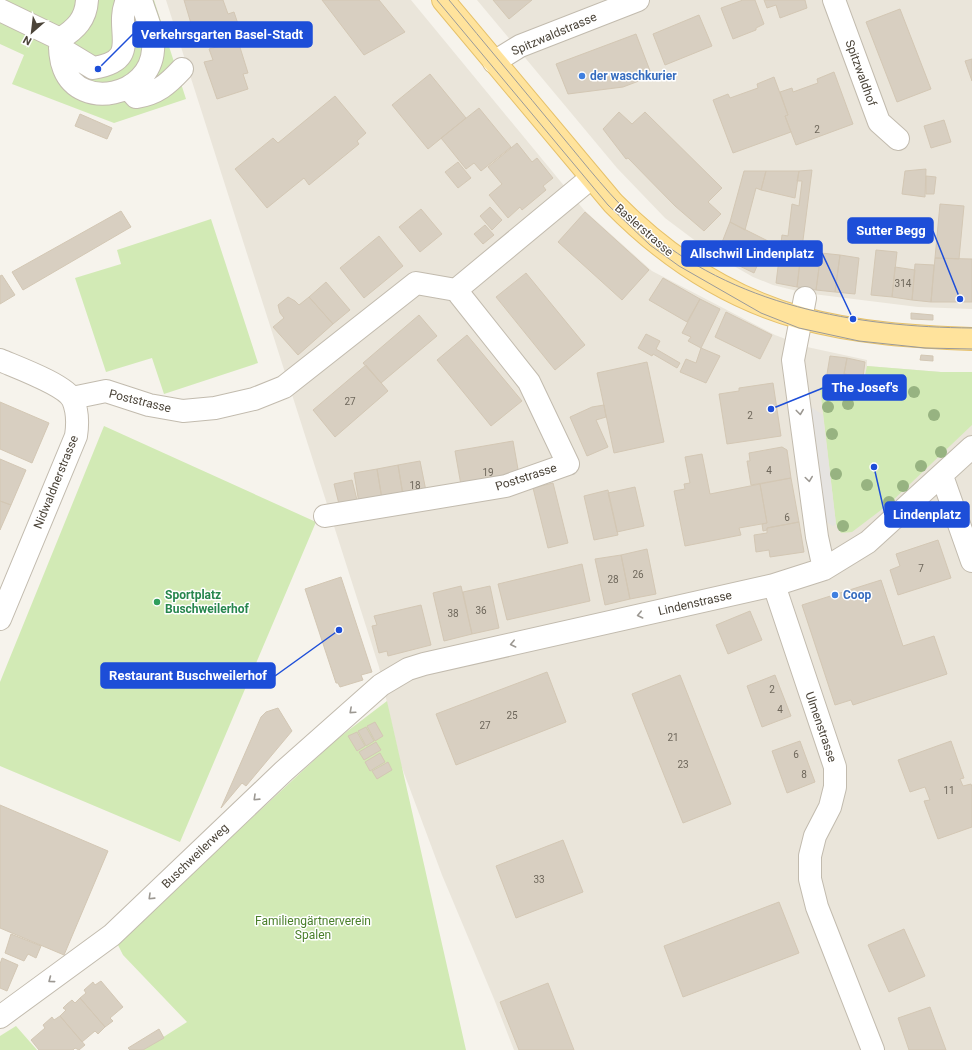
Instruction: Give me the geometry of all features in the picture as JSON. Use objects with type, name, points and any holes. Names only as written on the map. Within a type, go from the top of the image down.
[{"type":"main road","name":"Baslerstrasse","points":[[443,0],[591,178],[640,230],[676,258],[706,277],[746,297],[803,308],[883,332],[926,337],[972,338]]},
{"type":"street","points":[[87,0],[86,13],[81,22],[60,43],[60,57],[64,70],[77,84],[95,93],[115,93],[128,88],[143,76],[152,59],[153,41],[140,0]]},
{"type":"street","points":[[0,10],[60,43],[93,68],[108,65],[117,60],[123,52],[123,13],[127,0]]},
{"type":"street","name":"Spitzwaldstrasse","points":[[494,62],[520,46],[638,0]]},
{"type":"street","name":"Spitzwaldhof","points":[[834,0],[879,122],[898,139]]},
{"type":"street","points":[[128,88],[136,97],[149,95],[171,81],[182,69]]},
{"type":"street","points":[[456,290],[591,178]]},
{"type":"street","name":"Poststrasse","points":[[72,398],[106,392],[149,405],[183,411],[215,408],[254,398],[284,387],[416,283],[456,290],[529,382],[568,464],[506,486],[325,516]]},
{"type":"street","points":[[803,308],[793,360],[817,537],[824,569]]},
{"type":"street","points":[[0,360],[53,383],[72,398]]},
{"type":"street","name":"Nidwaldnerstrasse","points":[[0,619],[76,436],[78,419],[72,398]]},
{"type":"street","name":"Lindenstrasse","points":[[381,685],[408,669],[424,664],[774,585],[824,569],[868,542],[972,447]]},
{"type":"street","points":[[942,476],[972,561]]},
{"type":"street","name":"Ulmenstrasse","points":[[774,585],[835,767],[835,787],[830,807],[815,836],[810,856],[810,879],[817,906],[873,1050]]},
{"type":"street","name":"Buschweilerweg","points":[[0,1017],[112,935],[284,771],[381,685]]},
{"type":"shaded area","points":[[166,0],[411,0],[584,210],[652,271],[775,335],[807,347],[867,360],[867,366],[941,372],[972,372],[972,1050],[514,1050],[442,875],[401,765],[379,667]]},
{"type":"shaded area","points":[[477,0],[972,0],[972,309],[918,307],[805,293],[773,285],[753,277],[713,254],[665,218],[617,168]]},
{"type":"shaded area","points":[[803,402],[823,415],[836,524],[833,526],[818,517]]},
{"type":"green space","points":[[0,0],[154,0],[186,99],[114,123],[12,84],[24,55],[0,44]]},
{"type":"green space","points":[[211,219],[258,363],[164,394],[152,358],[106,372],[75,278],[121,264],[117,250]]},
{"type":"green space","points":[[867,366],[941,372],[972,372],[972,425],[889,504],[852,532],[841,533],[836,524],[820,387],[861,394]]},
{"type":"green space","name":"Sportplatz Buschweilerhof","points":[[104,426],[316,522],[180,842],[0,766],[0,682]]},
{"type":"green space","name":"Familiengärtnerverein Spalen","points":[[387,701],[466,1050],[143,1050],[187,1022],[123,955],[117,943],[337,739]]},
{"type":"green space","points":[[16,1026],[37,1050],[0,1050],[0,1036]]},
{"type":"building","points":[[184,0],[223,0],[228,14],[234,12],[238,24],[195,37]]},
{"type":"building","points":[[322,0],[379,0],[405,32],[364,55]]},
{"type":"building","points":[[493,0],[532,0],[509,19]]},
{"type":"building","points":[[743,0],[755,0],[764,24],[756,28],[756,30],[733,39],[721,8]]},
{"type":"building","points":[[764,0],[805,0],[807,8],[780,18],[776,5],[767,8]]},
{"type":"building","points":[[900,9],[931,89],[897,102],[866,22]]},
{"type":"building","points":[[699,15],[712,46],[665,65],[653,34]]},
{"type":"building","points":[[636,34],[652,76],[623,87],[568,94],[556,64]]},
{"type":"building","points":[[238,41],[248,73],[243,74],[248,89],[217,99],[204,62],[213,60],[209,49]]},
{"type":"building","points":[[972,59],[972,81],[965,61]]},
{"type":"building","points":[[834,72],[853,124],[796,145],[785,116],[788,115],[780,92],[792,88],[793,92],[818,83],[817,79]]},
{"type":"building","points":[[430,74],[466,118],[428,149],[392,105]]},
{"type":"building","points":[[774,77],[788,115],[785,116],[791,132],[733,153],[713,100],[728,94],[730,98],[758,88],[757,84]]},
{"type":"building","points":[[335,96],[366,133],[357,141],[359,144],[309,185],[304,178],[267,208],[235,169],[273,138],[278,143]]},
{"type":"building","points":[[479,108],[511,147],[481,171],[474,163],[466,169],[441,138]]},
{"type":"building","points":[[619,112],[632,124],[645,112],[722,188],[708,202],[721,214],[704,231],[675,206],[628,158],[626,159],[603,129]]},
{"type":"building","points":[[80,114],[112,128],[107,139],[75,126]]},
{"type":"building","points":[[944,120],[951,142],[931,148],[924,126]]},
{"type":"building","points":[[517,143],[532,162],[537,158],[553,178],[543,186],[546,190],[522,210],[520,207],[508,218],[489,195],[502,184],[488,167]]},
{"type":"building","points":[[458,162],[471,178],[458,188],[445,172]]},
{"type":"building","points":[[926,169],[925,197],[902,194],[905,171]]},
{"type":"building","points":[[812,170],[797,287],[776,283],[782,235],[788,236],[792,204],[799,206],[802,181],[797,181],[799,171]]},
{"type":"building","points":[[744,171],[766,171],[761,190],[756,188],[745,230],[730,222]]},
{"type":"building","points":[[766,171],[799,171],[795,198],[761,190]]},
{"type":"building","points":[[926,176],[936,177],[934,194],[926,194]]},
{"type":"building","points":[[940,204],[964,206],[959,259],[935,258]]},
{"type":"building","points":[[490,207],[502,220],[492,230],[480,216]]},
{"type":"building","points":[[421,209],[442,234],[420,252],[399,227]]},
{"type":"building","points":[[121,211],[131,227],[23,290],[12,272]]},
{"type":"building","points":[[585,212],[649,270],[622,300],[558,242]]},
{"type":"building","points":[[730,222],[768,241],[754,273],[717,255]]},
{"type":"building","points":[[485,225],[494,235],[483,244],[474,234]]},
{"type":"building","points":[[379,236],[403,266],[364,298],[340,268]]},
{"type":"building","points":[[801,250],[821,253],[816,290],[797,287]]},
{"type":"building","points":[[876,250],[897,252],[892,297],[871,295]]},
{"type":"building","points":[[821,253],[840,255],[835,292],[816,290]]},
{"type":"building","points":[[840,255],[859,258],[855,294],[835,292]]},
{"type":"building","points":[[935,258],[972,259],[972,302],[931,302]]},
{"type":"building","points":[[915,264],[934,265],[931,302],[912,300]]},
{"type":"building","points":[[895,267],[915,270],[912,300],[892,297]]},
{"type":"building","points":[[526,273],[585,345],[555,370],[496,297]]},
{"type":"building","points":[[2,275],[15,295],[0,304],[0,276]]},
{"type":"building","points":[[663,278],[700,299],[687,322],[649,300]]},
{"type":"building","points":[[326,282],[350,310],[333,324],[309,297]]},
{"type":"building","points":[[288,297],[299,305],[309,297],[333,324],[298,355],[273,327],[284,318],[280,313],[278,305]]},
{"type":"building","points":[[700,299],[720,309],[701,348],[688,341],[691,337],[682,333]]},
{"type":"building","points":[[726,312],[772,335],[760,359],[715,337]]},
{"type":"building","points":[[911,313],[933,315],[933,320],[911,319]]},
{"type":"building","points":[[419,315],[437,336],[381,383],[363,363]]},
{"type":"building","points":[[646,334],[660,341],[656,349],[680,363],[677,368],[653,354],[652,356],[638,348]]},
{"type":"building","points":[[467,335],[522,401],[491,426],[437,360]]},
{"type":"building","points":[[701,348],[720,356],[706,383],[680,372],[686,359],[696,363]]},
{"type":"building","points":[[921,355],[933,356],[933,361],[920,360]]},
{"type":"building","points":[[830,356],[847,358],[844,374],[863,377],[860,392],[825,386]]},
{"type":"building","points":[[847,358],[865,362],[863,377],[844,374]]},
{"type":"building","points":[[647,362],[664,442],[614,453],[597,373]]},
{"type":"building","points":[[366,365],[388,391],[335,437],[313,410]]},
{"type":"building","points":[[773,383],[781,436],[727,444],[719,394],[739,391],[739,388]]},
{"type":"building","points":[[0,402],[49,423],[32,463],[0,449]]},
{"type":"building","points":[[604,405],[606,417],[596,420],[608,447],[587,456],[570,417],[592,407]]},
{"type":"building","points":[[513,441],[519,475],[461,485],[455,451]]},
{"type":"building","points":[[782,447],[787,450],[791,478],[751,485],[747,461],[750,461],[749,453]]},
{"type":"building","points":[[702,454],[710,494],[760,484],[767,523],[739,528],[741,535],[685,546],[674,491],[685,489],[684,484],[690,483],[685,457]]},
{"type":"building","points":[[0,459],[26,470],[11,505],[0,501]]},
{"type":"building","points":[[420,461],[426,491],[403,495],[398,465]]},
{"type":"building","points":[[398,465],[403,495],[382,499],[377,469]]},
{"type":"building","points":[[377,469],[382,499],[359,503],[354,473]]},
{"type":"building","points":[[791,478],[799,522],[767,528],[767,530],[763,531],[762,524],[767,523],[760,484]]},
{"type":"building","points":[[352,480],[357,500],[339,504],[334,484]]},
{"type":"building","points":[[553,483],[568,543],[548,548],[533,488]]},
{"type":"building","points":[[635,487],[644,526],[617,532],[608,493]]},
{"type":"building","points":[[608,490],[618,535],[594,540],[584,496]]},
{"type":"building","points":[[0,501],[11,505],[0,530]]},
{"type":"building","points":[[799,522],[804,552],[770,557],[769,550],[756,552],[754,535],[767,533],[767,528]]},
{"type":"building","points":[[938,540],[951,578],[898,595],[890,570],[900,566],[896,554]]},
{"type":"building","points":[[647,549],[656,594],[630,599],[621,555]]},
{"type":"building","points":[[621,555],[630,599],[605,605],[595,559]]},
{"type":"building","points":[[582,564],[590,601],[507,620],[498,584]]},
{"type":"building","points":[[341,577],[372,672],[361,675],[363,680],[340,687],[338,683],[336,683],[305,589]]},
{"type":"building","points":[[881,580],[903,646],[934,636],[947,674],[853,705],[851,700],[835,705],[802,605]]},
{"type":"building","points":[[461,586],[472,634],[444,641],[433,593]]},
{"type":"building","points":[[490,586],[499,628],[472,634],[463,592]]},
{"type":"building","points":[[421,605],[431,645],[388,656],[387,651],[379,653],[372,626],[377,625],[374,616]]},
{"type":"building","points":[[750,611],[762,640],[728,654],[716,625]]},
{"type":"building","points":[[547,672],[566,722],[456,765],[436,714]]},
{"type":"building","points":[[680,675],[731,804],[683,823],[632,694]]},
{"type":"building","points":[[775,675],[791,716],[762,727],[747,686]]},
{"type":"building","points":[[278,708],[292,731],[246,786],[242,783],[221,808],[261,717],[266,712]]},
{"type":"building","points":[[375,722],[383,736],[375,741],[367,726]]},
{"type":"building","points":[[366,727],[374,741],[366,746],[358,731]]},
{"type":"building","points":[[357,732],[365,746],[357,751],[348,736]]},
{"type":"building","points":[[800,741],[815,782],[787,793],[772,751]]},
{"type":"building","points":[[951,741],[964,778],[960,779],[963,786],[971,784],[972,787],[972,827],[938,839],[924,801],[930,800],[925,787],[910,792],[898,760]]},
{"type":"building","points":[[376,742],[381,750],[364,760],[359,752]]},
{"type":"building","points":[[380,753],[385,762],[370,771],[365,762]]},
{"type":"building","points":[[388,762],[392,770],[377,779],[372,771]]},
{"type":"building","points":[[0,805],[108,851],[64,955],[0,928]]},
{"type":"building","points":[[563,840],[583,892],[516,918],[496,866]]},
{"type":"building","points":[[779,902],[799,953],[683,997],[664,946]]},
{"type":"building","points":[[904,929],[925,976],[889,992],[868,945]]},
{"type":"building","points":[[11,934],[41,946],[36,958],[28,954],[24,961],[5,953]]},
{"type":"building","points":[[2,958],[18,965],[7,991],[0,988],[0,964]]},
{"type":"building","points":[[101,981],[123,1007],[110,1018],[113,1021],[105,1027],[80,998],[86,993],[84,990],[93,982],[95,985]]},
{"type":"building","points":[[548,983],[574,1050],[519,1050],[500,1002]]},
{"type":"building","points":[[80,998],[105,1027],[98,1034],[95,1031],[82,1042],[60,1016],[66,1010],[63,1008],[67,1004],[72,1000],[75,1003]]},
{"type":"building","points":[[930,1007],[946,1050],[909,1050],[898,1018]]},
{"type":"building","points":[[60,1016],[85,1045],[79,1050],[75,1048],[73,1050],[39,1050],[31,1040],[45,1028],[43,1025],[52,1017],[54,1020]]},
{"type":"building","points":[[159,1029],[164,1038],[143,1050],[130,1050],[128,1048]]},
{"type":"tram line","points":[[437,0],[608,205],[650,245],[679,266],[761,313],[799,328],[859,341],[925,348],[972,349]]},
{"type":"tram line","points":[[449,0],[589,170],[631,216],[678,253],[716,276],[756,293],[797,307],[884,323],[928,327],[972,328]]},
{"type":"place","name":"Verkehrsgarten Basel-Stadt","points":[[98,69]]},
{"type":"place","name":"der waschkurier","points":[[582,76]]},
{"type":"place","name":"Sutter Begg","points":[[960,299]]},
{"type":"place","name":"Allschwil Lindenplatz","points":[[853,319]]},
{"type":"place","name":"The Josef's","points":[[771,409]]},
{"type":"place","name":"Lindenplatz","points":[[874,467]]},
{"type":"place","name":"Coop","points":[[835,595]]},
{"type":"place","name":"Sportplatz Buschweilerhof","points":[[157,602]]},
{"type":"place","name":"Restaurant Buschweilerhof","points":[[339,630]]}]
